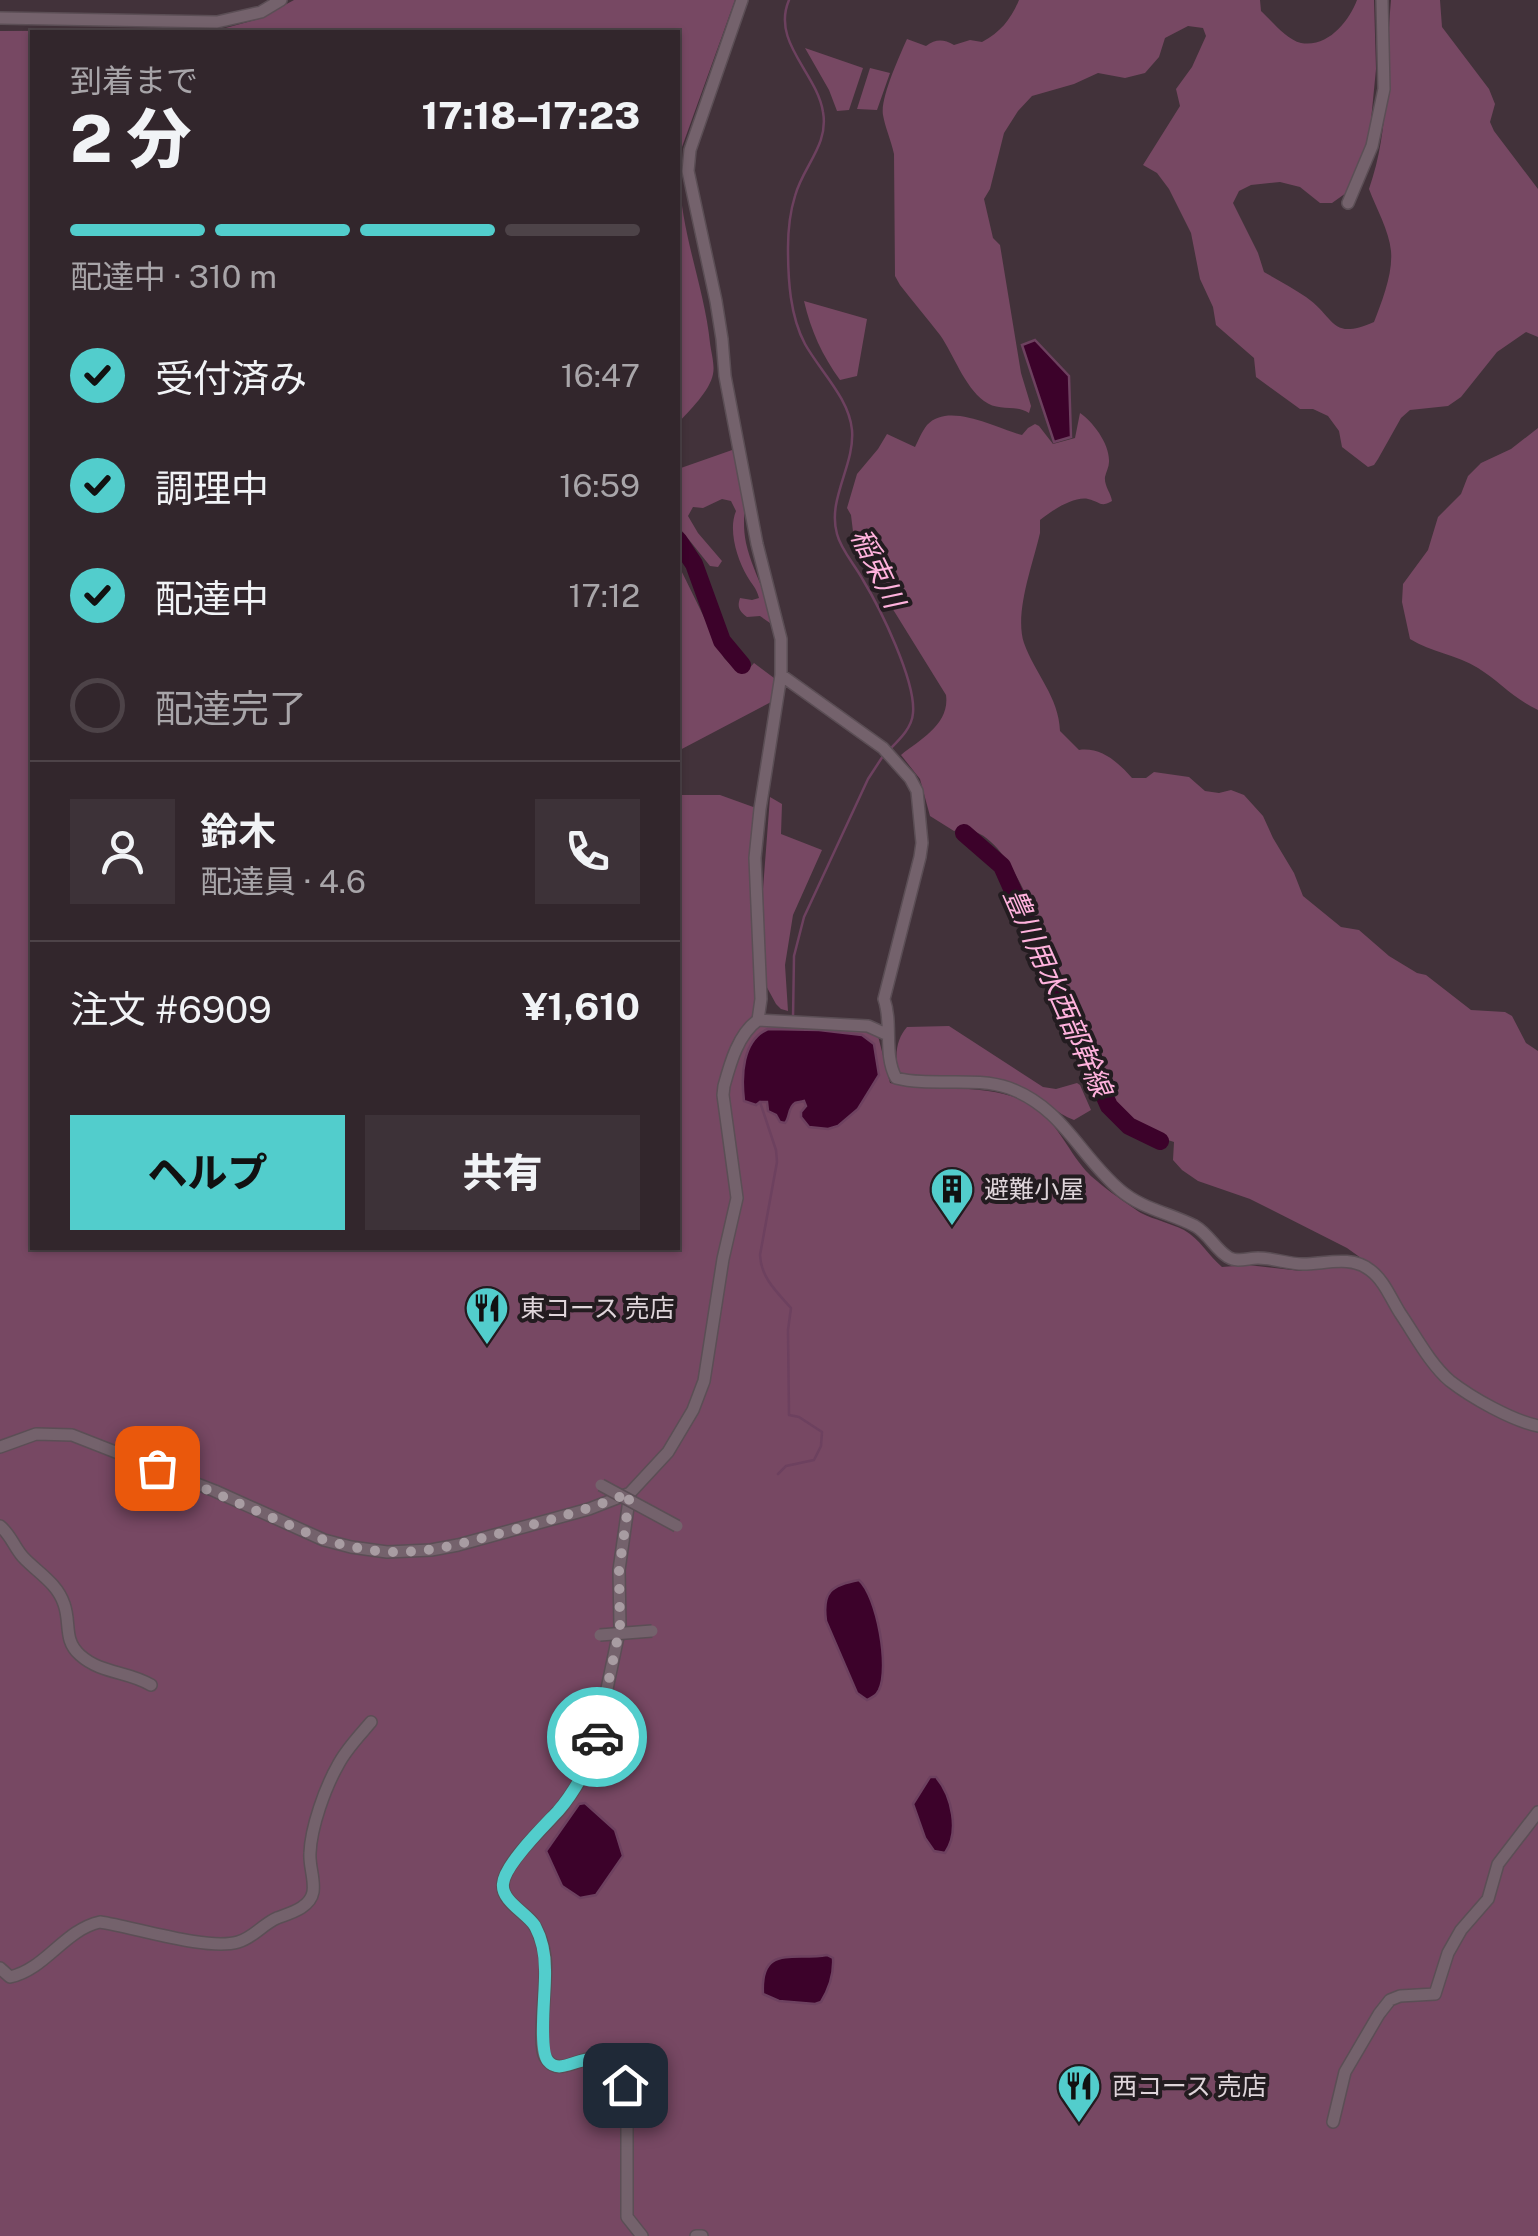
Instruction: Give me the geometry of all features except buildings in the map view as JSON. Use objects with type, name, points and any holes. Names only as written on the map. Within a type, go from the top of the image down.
[{"type":"street","points":[[0,18],[217,22],[261,12],[282,0]]},
{"type":"street","points":[[742,0],[690,150],[688,171],[716,302],[725,376],[757,544],[781,639],[781,675],[755,858],[761,999],[758,1020]]},
{"type":"street","points":[[1348,203],[1372,146],[1384,89],[1382,0]]},
{"type":"street","points":[[781,675],[888,753],[917,791],[922,843],[884,998],[890,1020],[891,1066],[896,1078],[1005,1086],[1028,1096],[1060,1120],[1094,1165],[1125,1194],[1208,1234],[1226,1257],[1300,1264],[1360,1264],[1382,1282],[1418,1340],[1449,1380],[1501,1412],[1538,1426]]},
{"type":"street","points":[[0,1447],[36,1434],[72,1435],[215,1491],[324,1540],[388,1552],[458,1545],[589,1509],[630,1493],[668,1452],[693,1410],[704,1381],[720,1278],[738,1198],[723,1095],[748,1026],[758,1020],[868,1026],[888,1035]]},
{"type":"street","points":[[600,1485],[677,1526]]},
{"type":"street","points":[[630,1493],[619,1570],[620,1627],[594,1752],[560,1809],[536,1833],[507,1871],[502,1884],[505,1894],[534,1924],[545,1956],[542,2048],[546,2059],[560,2067],[589,2058],[600,2059],[625,2085],[627,2217],[642,2236]]},
{"type":"street","points":[[0,1526],[21,1555],[56,1588],[66,1608],[72,1646],[82,1658],[113,1674],[136,1675],[151,1685]]},
{"type":"street","points":[[600,1635],[652,1630]]},
{"type":"street","points":[[0,1968],[10,1977],[21,1975],[78,1930],[100,1922],[223,1944],[238,1942],[300,1908],[314,1890],[310,1851],[318,1812],[338,1763],[371,1722]]},
{"type":"street","points":[[1332,2122],[1345,2072],[1378,2014],[1390,2000],[1400,1996],[1435,1994],[1448,1954],[1461,1930],[1488,1899],[1498,1864],[1538,1812]]},
{"type":"shaded area","points":[[294,0],[735,0],[682,147],[680,171],[680,30],[218,30],[259,19]]},
{"type":"shaded area","points":[[1019,0],[1260,0],[1261,11],[1285,34],[1295,41],[1311,43],[1336,31],[1357,0],[1374,0],[1376,69],[1369,141],[1346,193],[1332,203],[1320,203],[1300,187],[1280,182],[1251,185],[1239,191],[1233,203],[1264,272],[1306,297],[1335,324],[1349,329],[1374,322],[1390,269],[1388,235],[1369,189],[1384,119],[1391,0],[1440,0],[1442,27],[1489,89],[1495,104],[1490,122],[1494,131],[1538,189],[1538,337],[1526,332],[1497,352],[1461,397],[1448,406],[1410,410],[1401,418],[1374,465],[1368,467],[1342,447],[1339,431],[1328,416],[1313,409],[1300,409],[1256,377],[1254,358],[1216,325],[1213,307],[1200,279],[1191,233],[1169,189],[1157,173],[1143,165],[1180,106],[1176,89],[1192,67],[1206,36],[1203,28],[1188,26],[1165,38],[1159,57],[1145,73],[1125,78],[1098,73],[1032,96],[1004,133],[984,199],[993,238],[1000,245],[1021,373],[1031,406],[1029,413],[984,401],[895,276],[894,154],[883,108],[907,39],[926,46],[940,41],[954,45],[970,40],[982,42],[1005,24]]},
{"type":"shaded area","points":[[0,31],[30,31],[30,1250],[680,1250],[680,790],[682,795],[720,795],[756,808],[757,1000],[752,1017],[765,1025],[877,1032],[890,1083],[995,1092],[1026,1102],[1052,1124],[1097,1181],[1141,1213],[1190,1234],[1222,1267],[1248,1265],[1301,1271],[1343,1266],[1362,1271],[1378,1284],[1433,1368],[1538,1429],[1538,2236],[0,2236]]},
{"type":"shaded area","points":[[805,48],[863,68],[849,110],[837,111]]},
{"type":"shaded area","points":[[870,68],[890,73],[877,110],[857,109]]},
{"type":"shaded area","points":[[680,171],[684,221],[713,363],[713,374],[704,394],[680,421]]},
{"type":"shaded area","points":[[804,301],[867,319],[857,376],[840,380],[818,342]]},
{"type":"shaded area","points":[[1035,340],[1069,376],[1071,437],[1054,442],[1022,345]]},
{"type":"shaded area","points":[[1080,413],[1107,448],[1105,480],[1112,501],[1103,504],[1076,500],[1040,520],[1021,618],[1024,643],[1051,696],[1060,731],[1079,750],[1108,757],[1132,778],[1146,778],[1154,772],[1189,777],[1205,791],[1231,790],[1244,795],[1263,816],[1303,896],[1341,927],[1359,930],[1389,956],[1426,975],[1471,1010],[1512,1016],[1526,1043],[1538,1051],[1538,1423],[1517,1416],[1457,1381],[1438,1361],[1368,1263],[1347,1248],[1250,1199],[1198,1181],[1173,1160],[1174,1142],[1145,1131],[1122,1115],[1108,1098],[1034,929],[1040,926],[1008,863],[984,836],[970,830],[954,831],[930,816],[920,779],[901,755],[939,723],[946,695],[855,548],[847,508],[857,474],[887,434],[915,447],[925,427],[936,418],[960,416],[1022,435],[1035,424],[1053,444],[1075,438]]},
{"type":"shaded area","points":[[1538,428],[1538,710],[1478,668],[1410,639],[1402,602],[1403,584],[1428,550],[1438,517],[1461,494],[1468,476],[1481,463],[1511,449]]},
{"type":"shaded area","points":[[735,449],[745,490],[746,543],[774,617],[770,623],[760,616],[747,617],[739,609],[740,598],[759,598],[737,553],[733,535],[736,511],[731,501],[722,499],[703,508],[693,507],[688,516],[722,561],[718,567],[710,566],[680,528],[680,468]]},
{"type":"shaded area","points":[[680,568],[724,658],[746,672],[754,663],[774,678],[771,702],[680,750]]},
{"type":"shaded area","points":[[770,797],[782,804],[781,834],[822,850],[793,915],[785,965],[788,1011],[776,1004],[764,982],[763,889]]},
{"type":"shaded area","points":[[949,1026],[1043,1087],[1056,1089],[1077,1083],[1091,1110],[1074,1120],[1033,1094],[1012,1086],[965,1078],[901,1075],[897,1050],[907,1027]]},
{"type":"shaded area","points":[[768,1029],[862,1035],[874,1044],[879,1075],[858,1109],[838,1126],[828,1129],[809,1127],[801,1117],[804,1101],[793,1105],[785,1123],[768,1111],[767,1102],[756,1105],[744,1101],[743,1070],[748,1050],[759,1034]]},
{"type":"shaded area","points":[[859,1580],[876,1616],[882,1650],[879,1690],[867,1700],[857,1693],[825,1611],[830,1591]]},
{"type":"shaded area","points":[[930,1777],[936,1777],[942,1785],[952,1814],[952,1835],[945,1853],[934,1851],[925,1838],[913,1804]]},
{"type":"shaded area","points":[[585,1803],[615,1830],[623,1856],[596,1895],[580,1898],[562,1886],[546,1851],[579,1804]]},
{"type":"shaded area","points":[[827,1955],[833,1958],[833,1969],[821,2002],[779,2001],[763,1994],[763,1978],[773,1961]]},
{"type":"waterway","name":"稲束川","points":[[789,0],[786,30],[819,98],[824,124],[792,209],[788,248],[791,298],[805,344],[850,418],[852,443],[838,495],[837,534],[887,626],[909,683],[912,718],[889,750]]},
{"type":"waterway","name":"豊川用水西部幹線","points":[[680,543],[694,564],[722,641],[742,665]]},
{"type":"waterway","name":"稲束川","points":[[793,1018],[794,956],[804,917],[868,779],[883,756]]},
{"type":"waterway","name":"豊川用水西部幹線","points":[[964,833],[1002,866],[1109,1106],[1129,1126],[1160,1141]]},
{"type":"waterway","points":[[760,1102],[777,1162],[760,1255],[767,1278],[791,1308],[789,1415],[822,1432],[814,1460],[786,1466],[778,1474]]},
{"type":"way so far","points":[[157,1468],[324,1540],[388,1552],[458,1545],[546,1522],[630,1493],[619,1570],[620,1627],[597,1737]]},
{"type":"place","name":"避難小屋","points":[[952,1227]]},
{"type":"place","name":"東コース 売店","points":[[487,1346]]},
{"type":"place","name":"西コース 売店","points":[[1079,2124]]},
{"type":"route","points":[[597,1737],[594,1752],[560,1809],[536,1833],[507,1871],[502,1884],[505,1894],[534,1924],[545,1956],[542,2048],[546,2059],[560,2067],[589,2058],[600,2059],[625,2085]]}]
